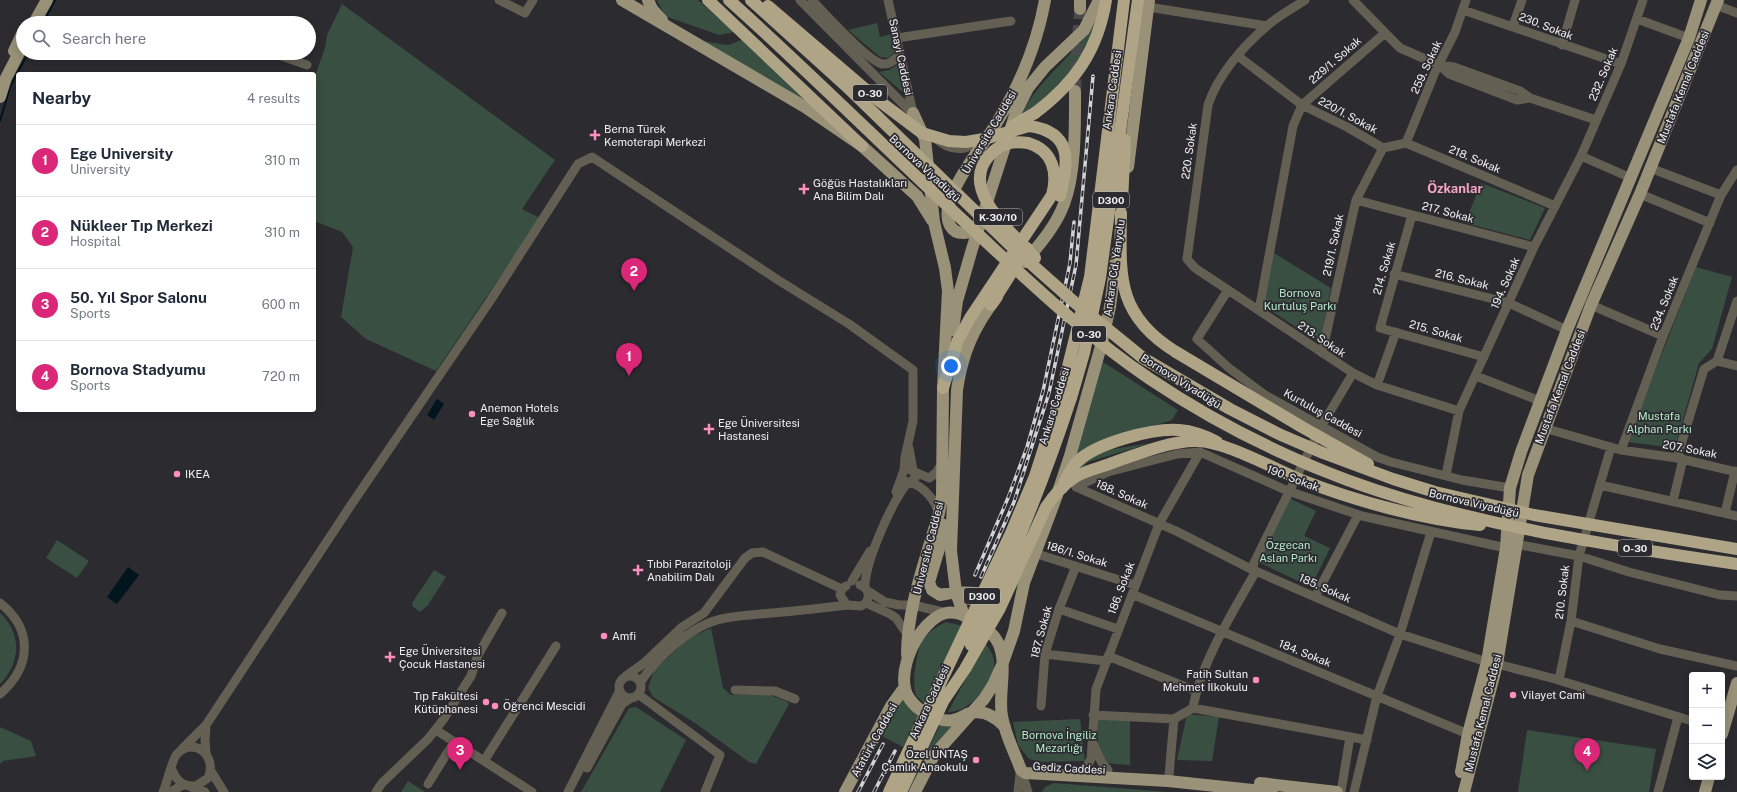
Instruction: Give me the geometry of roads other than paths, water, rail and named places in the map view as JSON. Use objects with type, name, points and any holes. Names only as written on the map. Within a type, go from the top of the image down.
[{"type":"highway","points":[[708,0],[862,146]]},
{"type":"highway","name":"Bornova Viyadüğü","points":[[729,0],[1033,285],[1082,328],[1152,380],[1237,430],[1291,457],[1347,480],[1421,504],[1533,530],[1653,552],[1737,564]]},
{"type":"highway","name":"Bornova Viyadüğü","points":[[751,0],[845,85],[1010,244],[1073,300],[1143,358],[1230,409],[1323,454],[1435,492],[1534,515],[1737,549]]},
{"type":"highway","name":"O-30","points":[[761,0],[781,15],[878,100],[922,133],[949,141],[966,142],[977,141],[995,131],[1029,126],[1050,131],[1061,141],[1066,156],[1066,169],[1060,199],[990,305]]},
{"type":"highway","points":[[995,131],[1035,113],[1055,98],[1078,72],[1092,48],[1104,14],[1106,0]]},
{"type":"highway","name":"Ankara Caddesi","points":[[901,792],[1020,540],[1052,457],[1090,276],[1124,0]]},
{"type":"highway","name":"Ankara Caddesi","points":[[889,792],[1011,532],[1084,353],[1100,278],[1130,53],[1145,2]]},
{"type":"highway","points":[[1130,53],[1120,270],[1125,291],[1132,310],[1149,332],[1162,343],[1302,427],[1393,479]]},
{"type":"highway","name":"K-30/10","points":[[943,388],[958,340],[970,318],[1046,206],[1052,196],[1056,183],[1055,171],[1047,155],[1040,149],[1028,143],[1009,143],[993,151],[986,158],[981,171],[980,182],[986,203],[1073,300]]},
{"type":"highway","points":[[1056,498],[1078,460],[1094,450],[1155,432],[1179,430],[1197,433],[1306,482],[1342,494],[1403,511],[1472,524],[1533,530]]},
{"type":"highway","points":[[944,700],[965,669],[1000,608],[1046,507],[1056,493],[1067,483],[1087,471],[1181,442],[1197,440],[1239,452]]},
{"type":"main road","points":[[32,16],[40,0]]},
{"type":"main road","points":[[38,16],[47,0]]},
{"type":"main road","points":[[622,0],[805,107],[862,146],[917,196],[934,222]]},
{"type":"main road","points":[[648,0],[658,17],[675,32]]},
{"type":"main road","name":"Üniversite Caddesi","points":[[981,222],[970,232],[958,232],[949,225],[948,209],[958,182],[995,131],[1027,65],[1037,36],[1045,0]]},
{"type":"main road","points":[[943,388],[957,301],[1016,112],[1028,88],[1045,67],[1084,30],[1099,0]]},
{"type":"main road","name":"Mustafa Kemal Caddesi","points":[[1511,546],[1510,488],[1520,452],[1567,330],[1632,178],[1689,38],[1701,0]]},
{"type":"main road","name":"Ankara Cd. Yanyolu","points":[[1002,665],[1014,631],[1024,583],[1034,553],[1056,498],[1080,420],[1110,307],[1122,207],[1132,141],[1145,2]]},
{"type":"main road","name":"Mustafa Kemal Caddesi","points":[[1464,792],[1492,663],[1511,546],[1528,475],[1544,428],[1591,305],[1640,194],[1717,2]]},
{"type":"main road","points":[[0,80],[16,47]]},
{"type":"main road","points":[[0,97],[6,78],[16,59]]},
{"type":"main road","points":[[964,616],[955,588],[951,551],[959,374],[966,347],[990,305],[1043,240],[1064,205],[1069,185],[1074,144],[1075,91]]},
{"type":"main road","points":[[913,113],[926,139],[934,222],[945,268],[948,291],[943,388]]},
{"type":"main road","name":"Üniversite Caddesi","points":[[907,658],[907,634],[913,605],[939,513],[942,463],[943,388]]},
{"type":"main road","points":[[939,513],[942,521],[941,538],[929,582],[932,590],[936,594],[944,595],[955,588],[1010,596],[1024,583]]},
{"type":"main road","points":[[1005,727],[997,719],[985,713],[970,713],[954,720],[936,718],[916,706],[909,698],[904,688],[907,658],[916,640],[927,626],[937,618],[947,613],[964,616],[987,630],[994,637],[1001,650],[1002,665],[1000,697],[1002,718],[1019,765]]},
{"type":"main road","name":"Mustafa Kemal Caddesi","points":[[1457,792],[1468,734],[1492,663]]},
{"type":"main road","points":[[915,792],[934,755],[993,685],[1002,665]]},
{"type":"main road","points":[[1725,721],[1737,683]]},
{"type":"main road","name":"Atatürk Caddesi","points":[[845,792],[892,706],[904,688]]},
{"type":"main road","name":"Gediz Caddesi","points":[[1019,765],[1169,774],[1327,789],[1337,792]]},
{"type":"main road","name":"Gediz Caddesi","points":[[1019,765],[1035,775],[1097,776],[1160,780],[1272,792]]},
{"type":"main road","points":[[1705,792],[1708,780]]},
{"type":"street","points":[[499,0],[525,13],[533,0]]},
{"type":"street","points":[[800,0],[913,113],[941,144],[953,148],[964,148],[973,145],[995,131]]},
{"type":"street","points":[[812,0],[871,58],[884,64],[892,62],[900,54]]},
{"type":"street","name":"Sanayi Caddesi","points":[[888,0],[898,38],[913,113]]},
{"type":"street","points":[[1238,56],[1267,26],[1305,0]]},
{"type":"street","points":[[1353,0],[1400,48],[1439,64],[1449,74],[1518,100],[1530,98],[1596,120]]},
{"type":"street","name":"259. Sokak","points":[[1406,143],[1439,64],[1455,32],[1466,0]]},
{"type":"street","points":[[1513,26],[1522,0]]},
{"type":"street","points":[[1562,45],[1575,0]]},
{"type":"street","name":"232. Sokak","points":[[1581,156],[1621,64],[1643,0]]},
{"type":"street","points":[[1145,2],[1267,26]]},
{"type":"street","points":[[1717,2],[1737,13]]},
{"type":"street","name":"230. Sokak","points":[[1463,10],[1621,64]]},
{"type":"street","points":[[1637,19],[1689,38]]},
{"type":"street","points":[[898,38],[1011,21]]},
{"type":"street","name":"229/1. Sokak","points":[[1302,105],[1384,33]]},
{"type":"street","name":"220/1. Sokak","points":[[1238,56],[1302,105],[1347,127],[1383,148]]},
{"type":"street","name":"220. Sokak","points":[[1187,259],[1208,105],[1213,90],[1238,56]]},
{"type":"street","points":[[293,60],[307,65]]},
{"type":"street","points":[[1259,310],[1293,126],[1302,105]]},
{"type":"street","points":[[1383,148],[1406,143]]},
{"type":"street","name":"218. Sokak","points":[[1406,143],[1555,206]]},
{"type":"street","name":"219/1. Sokak","points":[[1322,353],[1356,200],[1383,148]]},
{"type":"street","points":[[1581,156],[1632,178]]},
{"type":"street","name":"194. Sokak","points":[[1446,475],[1459,411],[1534,247],[1581,156]]},
{"type":"street","points":[[163,792],[172,770],[173,760],[206,725],[346,513],[490,301],[578,164],[592,157],[778,280],[849,324],[913,370],[914,421],[904,458],[905,477],[902,490],[875,548],[868,568],[866,589],[869,596],[866,603],[861,606],[847,605],[742,615],[717,620],[697,628],[673,647],[646,673],[640,682],[640,689],[635,696],[622,704],[574,792]]},
{"type":"street","points":[[1650,168],[1721,196]]},
{"type":"street","name":"234. Sokak","points":[[1621,450],[1663,336],[1721,196],[1737,170]]},
{"type":"street","points":[[1640,194],[1710,223]]},
{"type":"street","name":"217. Sokak","points":[[1356,200],[1534,247]]},
{"type":"street","name":"214. Sokak","points":[[1380,328],[1394,274],[1412,215]]},
{"type":"street","name":"213. Sokak","points":[[1187,259],[1194,268],[1353,373],[1377,385],[1459,411]]},
{"type":"street","name":"216. Sokak","points":[[1394,274],[1509,303],[1567,330]]},
{"type":"street","name":"Kurtuluş Caddesi","points":[[1228,290],[1197,339],[1229,368],[1265,395],[1377,456],[1391,462],[1462,480],[1510,488]]},
{"type":"street","points":[[1673,502],[1680,459],[1704,369],[1717,361],[1737,301]]},
{"type":"street","points":[[1591,305],[1663,336]]},
{"type":"street","name":"215. Sokak","points":[[1380,328],[1484,357]]},
{"type":"street","points":[[1377,385],[1396,332]]},
{"type":"street","points":[[1717,361],[1737,366]]},
{"type":"street","points":[[1193,708],[1196,691],[1222,632],[1254,570],[1288,491],[1322,425],[1353,373]]},
{"type":"street","points":[[1476,376],[1540,401]]},
{"type":"street","name":"207. Sokak","points":[[1544,428],[1621,450],[1680,459],[1736,472]]},
{"type":"street","points":[[905,477],[915,478],[910,456],[909,440]]},
{"type":"street","name":"210. Sokak","points":[[1558,680],[1571,621],[1579,556],[1611,447]]},
{"type":"street","name":"190. Sokak","points":[[1076,487],[1108,472],[1177,454],[1200,452],[1288,491],[1358,515],[1431,532],[1579,556],[1636,574],[1720,595],[1737,596]]},
{"type":"street","name":"186. Sokak","points":[[1086,768],[1091,759],[1096,689],[1107,658],[1159,524],[1200,452]]},
{"type":"street","points":[[913,471],[929,478],[936,473],[942,463]]},
{"type":"street","points":[[1725,513],[1736,472]]},
{"type":"street","points":[[905,477],[926,492],[939,513]]},
{"type":"street","points":[[847,605],[840,595],[842,589],[852,581],[871,549],[905,477]]},
{"type":"street","points":[[1600,485],[1737,516]]},
{"type":"street","name":"188. Sokak","points":[[1076,487],[1159,524]]},
{"type":"street","points":[[1315,597],[1358,515]]},
{"type":"street","name":"185. Sokak","points":[[1159,524],[1254,570],[1400,634],[1492,663]]},
{"type":"street","points":[[1354,792],[1377,696],[1400,634],[1431,532]]},
{"type":"street","points":[[568,792],[619,692],[619,682],[644,663],[682,627],[704,613],[745,558],[752,553],[763,552],[842,589]]},
{"type":"street","name":"186/1. Sokak","points":[[1034,553],[1136,584]]},
{"type":"street","name":"187. Sokak","points":[[1042,706],[1045,654],[1059,609],[1076,566]]},
{"type":"street","points":[[852,581],[885,602],[899,605],[913,605],[947,613]]},
{"type":"street","name":"184. Sokak","points":[[1132,594],[1468,734]]},
{"type":"street","points":[[0,603],[9,610],[18,621],[24,637],[25,654],[18,675],[12,684],[0,694]]},
{"type":"street","points":[[866,603],[896,618],[907,634]]},
{"type":"street","points":[[1059,609],[1118,629]]},
{"type":"street","points":[[376,792],[382,783],[436,730],[471,676],[478,655],[502,612]]},
{"type":"street","points":[[1571,621],[1660,649],[1737,666]]},
{"type":"street","points":[[484,761],[556,646]]},
{"type":"street","points":[[1045,654],[1107,658],[1196,691]]},
{"type":"street","points":[[1492,663],[1558,680],[1689,720]]},
{"type":"street","points":[[626,676],[633,676],[640,682]]},
{"type":"street","points":[[735,690],[775,691],[795,699]]},
{"type":"street","points":[[619,692],[626,697],[635,696],[654,706],[695,734],[720,755],[706,792]]},
{"type":"street","points":[[1093,715],[1174,719],[1193,708],[1367,740]]},
{"type":"street","points":[[1658,792],[1678,716]]},
{"type":"street","points":[[1169,774],[1174,719]]},
{"type":"street","points":[[170,792],[186,786],[202,783],[208,778],[211,771],[211,765],[206,754],[206,725]]},
{"type":"street","points":[[436,730],[532,792]]},
{"type":"street","points":[[1341,792],[1350,737]]},
{"type":"street","points":[[428,784],[454,742]]},
{"type":"street","name":"186. Sokak","points":[[1093,742],[1102,764],[1108,770]]},
{"type":"street","points":[[181,750],[194,747],[206,754]]},
{"type":"street","points":[[1018,792],[1019,765]]},
{"type":"street","points":[[1019,765],[1028,792]]},
{"type":"street","points":[[172,770],[177,781],[186,786],[205,792]]},
{"type":"street","points":[[211,771],[224,792]]},
{"type":"water","points":[[437,399],[444,404],[434,420],[427,415]]},
{"type":"water","points":[[128,567],[139,575],[117,604],[107,597]]},
{"type":"waterway","points":[[47,16],[55,0]]},
{"type":"waterway","points":[[18,72],[24,60]]},
{"type":"waterway","points":[[0,121],[10,87],[16,76]]},
{"type":"tunnel","points":[[1075,91],[1080,9]]},
{"type":"railway","points":[[981,577],[1014,502],[1049,393],[1076,265],[1093,76]]},
{"type":"railway","points":[[975,575],[1008,498],[1027,447],[1043,391],[1070,263],[1074,222]]},
{"type":"railway","points":[[858,792],[883,744]]},
{"type":"railway","points":[[874,792],[895,751]]},
{"type":"place","name":"Berna Türek Kemoterapi Merkezi","points":[[595,135]]},
{"type":"place","name":"Göğüs Hastalıkları Ana Bilim Dalı","points":[[804,189]]},
{"type":"place","name":"Nükleer Tıp Merkezi","points":[[634,291]]},
{"type":"place","name":"Ege University","points":[[629,376]]},
{"type":"place","name":"Anemon Hotels Ege Sağlık","points":[[472,414]]},
{"type":"place","name":"Ege Üniversitesi Hastanesi","points":[[709,429]]},
{"type":"place","name":"IKEA","points":[[177,474]]},
{"type":"place","name":"Tıbbi Parazitoloji Anabilim Dalı","points":[[638,570]]},
{"type":"place","name":"Amfi","points":[[604,636]]},
{"type":"place","name":"Ege Üniversitesi Çocuk Hastanesi","points":[[390,657]]},
{"type":"place","name":"Fatih Sultan Mehmet İlkokulu","points":[[1256,680]]},
{"type":"place","name":"Vilayet Cami","points":[[1513,695]]},
{"type":"place","name":"Tıp Fakültesi Kütüphanesi","points":[[486,702]]},
{"type":"place","name":"Öğrenci Mescidi","points":[[495,706]]},
{"type":"place","name":"Özel ÜNTAŞ Çamlık Anaokulu","points":[[976,760]]},
{"type":"place","name":"50. Yıl Spor Salonu","points":[[460,770]]},
{"type":"place","name":"Bornova Stadyumu","points":[[1587,771]]},
{"type":"district","name":"Özkanlar","points":[[1455,188]]},
{"type":"park label","name":"Bornova Kurtuluş Parkı","points":[[1300,299]]},
{"type":"park label","name":"Mustafa Alphan Parkı","points":[[1659,422]]},
{"type":"park label","name":"Özgecan Aslan Parkı","points":[[1288,551]]},
{"type":"park label","name":"Bornova İngiliz Mezarlığı","points":[[1059,741]]}]
